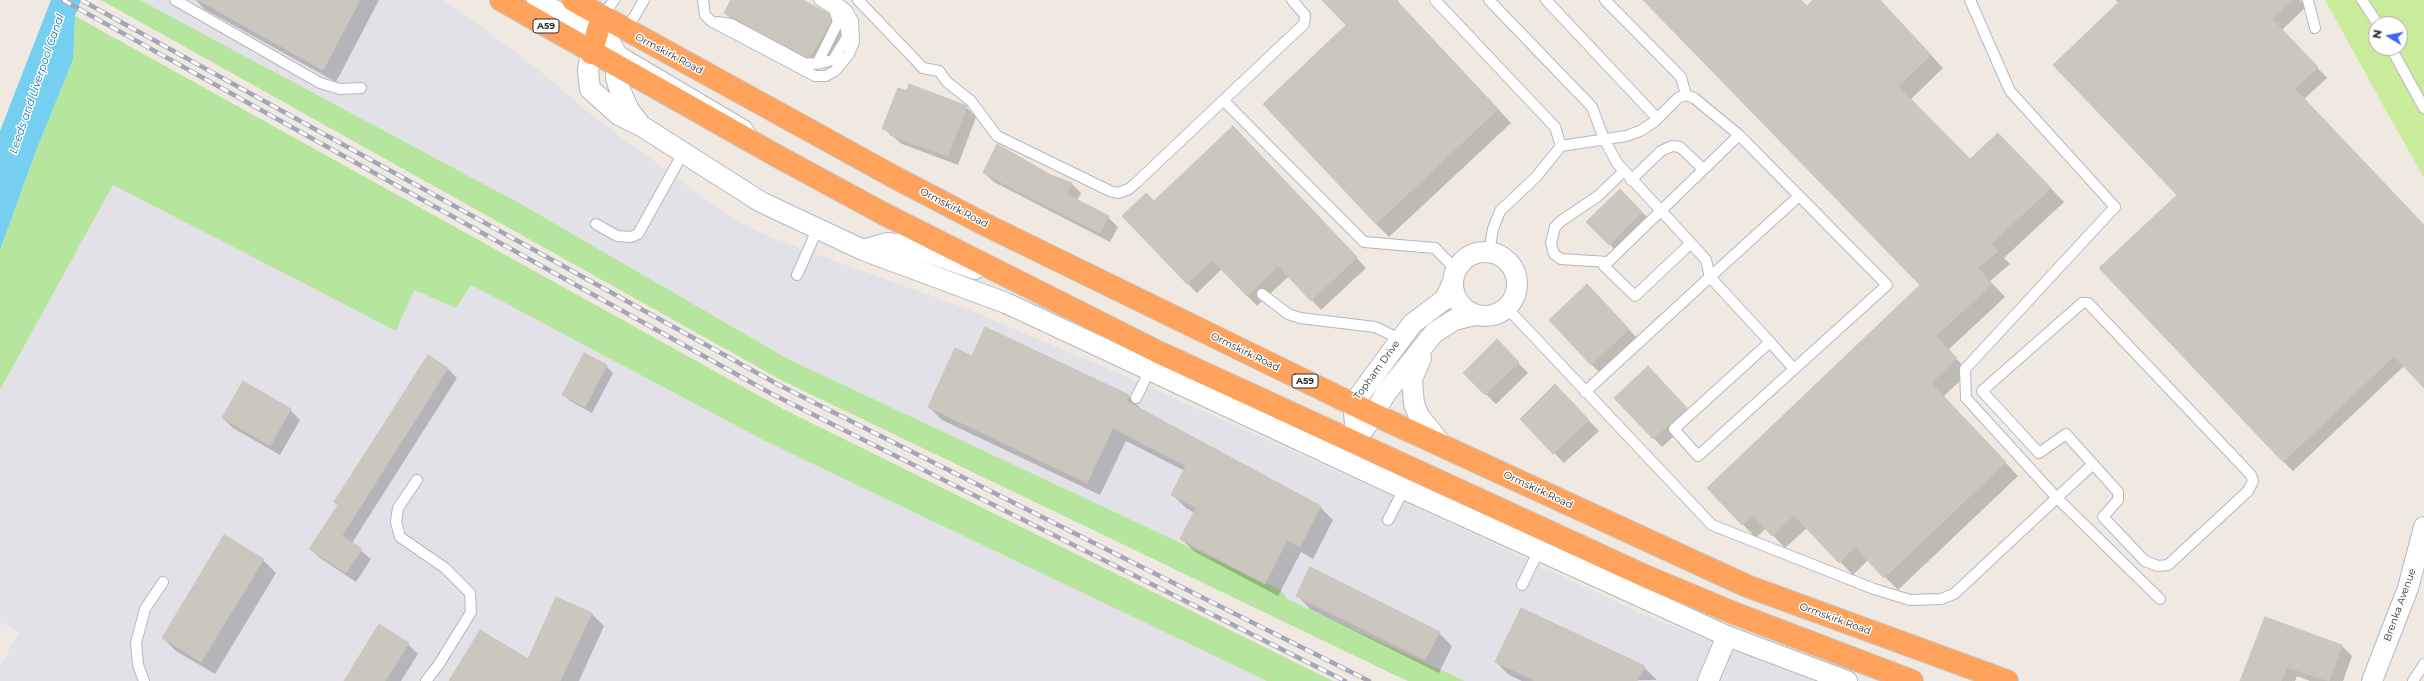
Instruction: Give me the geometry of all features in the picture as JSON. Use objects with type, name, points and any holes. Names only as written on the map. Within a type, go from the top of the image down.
[{"type":"highway","name":"Ormskirk Road","points":[[501,0],[626,31],[988,226],[1373,414],[1747,586],[2007,681]]},
{"type":"highway","name":"Ormskirk Road","points":[[573,0],[601,26],[619,59],[758,146],[884,214],[1165,355],[1357,442],[1645,576],[1736,614],[1912,681]]},
{"type":"highway","points":[[619,59],[626,31]]},
{"type":"street","name":"Ormskirk Road","points":[[537,0],[601,26]]},
{"type":"street","points":[[601,26],[588,70],[590,89],[619,115],[643,127],[761,202],[817,230],[863,250],[1006,303],[1404,489],[1727,636],[1847,681]]},
{"type":"street","points":[[619,59],[616,78],[618,88],[630,110],[643,127]]},
{"type":"street","points":[[863,250],[887,243],[907,245],[1055,300]]},
{"type":"street","points":[[1357,442],[1386,393],[1434,334],[1454,320],[1475,315],[1492,316],[1507,308],[1517,290],[1514,269],[1503,258],[1489,252],[1470,256],[1462,262],[1455,276],[1458,302],[1475,315]]},
{"type":"street","name":"Topham Drive","points":[[1357,442],[1353,404],[1400,339],[1425,312],[1444,299],[1455,276]]},
{"type":"street","points":[[1434,334],[1418,364],[1412,379],[1412,388],[1414,404],[1419,416],[1443,446]]},
{"type":"street","name":"Brenka Avenue","points":[[2372,681],[2408,588],[2424,527]]},
{"type":"street","points":[[1708,681],[1727,636]]},
{"type":"lane","points":[[175,0],[320,83],[340,89],[361,88]]},
{"type":"lane","points":[[626,31],[644,0]]},
{"type":"lane","points":[[704,0],[705,15],[711,21],[800,70],[815,76],[826,76],[835,71],[849,54],[854,42],[853,21],[847,10],[819,0]]},
{"type":"lane","points":[[858,0],[923,68],[939,71],[947,82],[971,101],[997,136],[1110,191],[1118,193],[1128,189],[1138,182],[1304,24],[1305,15],[1292,0]]},
{"type":"lane","points":[[1435,0],[1555,128],[1561,146]]},
{"type":"lane","points":[[1489,0],[1592,107],[1604,139],[1624,171],[1706,260],[1710,277],[1794,369]]},
{"type":"lane","points":[[1546,0],[1657,118]]},
{"type":"lane","points":[[1605,0],[1681,77],[1686,96]]},
{"type":"lane","points":[[1970,0],[2010,91],[2115,207],[1965,368],[1966,398],[2056,497],[2160,599]]},
{"type":"lane","points":[[2308,0],[2315,28]]},
{"type":"lane","points":[[2362,0],[2373,16]]},
{"type":"lane","points":[[711,21],[731,24],[804,63],[817,64],[833,60],[847,37],[845,22],[834,5]]},
{"type":"lane","points":[[817,64],[838,22],[834,5]]},
{"type":"lane","points":[[601,26],[619,59]]},
{"type":"lane","points":[[2395,56],[2424,108]]},
{"type":"lane","points":[[1489,252],[1493,229],[1500,211],[1536,177],[1561,146],[1626,136],[1640,131],[1657,118],[1678,98],[1686,96],[1702,103],[1739,135],[1886,285],[1698,456],[1674,429],[1770,342]]},
{"type":"lane","points":[[1224,100],[1364,242],[1435,248],[1455,276]]},
{"type":"lane","points":[[1691,243],[1635,296],[1604,266],[1739,135]]},
{"type":"lane","points":[[1631,180],[1661,151],[1672,146],[1680,147],[1703,169]]},
{"type":"lane","points":[[596,224],[617,236],[631,237],[638,234],[683,153]]},
{"type":"lane","points":[[1608,262],[1561,259],[1554,254],[1551,243],[1556,227],[1561,221],[1598,196],[1624,171]]},
{"type":"lane","points":[[1585,392],[1799,196]]},
{"type":"lane","points":[[797,275],[817,230]]},
{"type":"lane","points":[[1262,294],[1288,314],[1300,318],[1375,327],[1400,339]]},
{"type":"lane","points":[[2082,303],[2088,303],[2093,308],[2251,475],[2254,481],[2248,491],[2168,565],[2158,566],[2145,561],[2102,517],[2103,514],[2118,500],[2119,495],[2093,464],[2066,434],[2039,453],[1982,391],[2082,303]]},
{"type":"lane","points":[[1507,308],[1712,525],[1874,589],[1910,600],[1936,600],[1954,594],[2093,464]]},
{"type":"lane","points":[[1136,398],[1150,370]]},
{"type":"lane","points":[[417,480],[398,508],[396,522],[400,537],[445,568],[470,593],[471,612],[439,664],[426,681]]},
{"type":"lane","points":[[1388,520],[1404,489]]},
{"type":"lane","points":[[1522,585],[1539,550]]},
{"type":"lane","points":[[144,681],[138,665],[136,643],[145,609],[163,582]]},
{"type":"lane","points":[[2413,681],[2424,664]]},
{"type":"shaded area","points":[[140,0],[442,0],[459,10],[536,68],[598,120],[734,220],[772,238],[967,309],[1120,374],[1395,497],[1640,613],[1815,681],[1465,681],[1287,599],[1281,590],[788,359],[521,204]]},
{"type":"shaded area","points":[[113,185],[396,331],[414,290],[456,308],[471,285],[767,442],[1267,681],[0,681],[0,667],[19,632],[0,622],[0,390]]},
{"type":"green space","points":[[101,0],[140,0],[521,204],[788,359],[1281,590],[1287,599],[1465,681],[1408,681],[1401,678],[781,380]]},
{"type":"green space","points":[[2325,0],[2424,0],[2424,178],[2389,116]]},
{"type":"green space","points":[[75,16],[783,409],[1333,681],[1267,681],[767,442],[471,285],[456,308],[414,290],[396,331],[113,185],[0,390],[0,250],[37,148],[73,60]]},
{"type":"water","name":"Leeds and Liverpool Canal","points":[[51,0],[81,0],[75,16],[73,60],[37,148],[0,250],[0,131]]},
{"type":"building","points":[[198,0],[360,0],[323,70]]},
{"type":"building","points":[[731,0],[803,0],[829,14],[831,21],[810,57],[806,57],[724,13]]},
{"type":"building","points":[[1322,0],[1396,0],[1498,109],[1376,224],[1263,104],[1346,25]]},
{"type":"building","points":[[1643,0],[1801,0],[1807,6],[1813,0],[1880,0],[1931,55],[1898,86],[1970,159],[1998,133],[2051,188],[1991,244],[1998,251],[1978,268],[1992,284],[1936,336],[1957,358],[1931,383],[2006,462],[1884,578],[1855,547],[1839,563],[1794,515],[1772,536],[1753,516],[1742,525],[1707,488],[1920,285]]},
{"type":"building","points":[[2121,0],[2293,0],[2272,19],[2318,67],[2295,89],[2424,225],[2424,388],[2394,356],[2283,462],[2099,268],[2177,195],[2053,65]]},
{"type":"building","points":[[909,84],[967,106],[948,156],[890,135],[891,132],[882,129],[898,88],[907,91]]},
{"type":"building","points":[[1233,126],[1357,257],[1311,301],[1278,266],[1247,296],[1212,260],[1187,284],[1122,216],[1146,193],[1154,201]]},
{"type":"building","points":[[997,144],[1051,175],[1072,183],[1066,194],[1109,216],[1100,233],[983,173]]},
{"type":"building","points":[[1620,189],[1642,212],[1609,245],[1586,222]]},
{"type":"building","points":[[1587,284],[1629,329],[1591,365],[1549,320]]},
{"type":"building","points":[[985,327],[1129,395],[1126,401],[1321,506],[1300,547],[1287,540],[1265,584],[1180,539],[1196,508],[1171,495],[1186,466],[1113,428],[1087,483],[928,407],[955,348],[972,356]]},
{"type":"building","points":[[1497,339],[1519,362],[1485,395],[1463,373]]},
{"type":"building","points":[[584,353],[607,365],[585,407],[562,395]]},
{"type":"building","points":[[428,355],[448,368],[342,536],[362,549],[346,573],[309,549],[338,505],[334,502]]},
{"type":"building","points":[[1648,366],[1687,408],[1653,439],[1614,398]]},
{"type":"building","points":[[243,381],[291,409],[270,446],[222,418]]},
{"type":"building","points":[[1555,384],[1589,420],[1553,454],[1520,419]]},
{"type":"building","points":[[224,535],[264,559],[201,662],[162,638]]},
{"type":"building","points":[[1310,567],[1440,632],[1425,660],[1296,596]]},
{"type":"building","points":[[556,597],[592,613],[560,681],[449,681],[480,630],[528,659]]},
{"type":"building","points":[[1521,608],[1645,666],[1637,681],[1535,681],[1495,662]]},
{"type":"building","points":[[2265,617],[2342,645],[2329,681],[2287,667],[2281,681],[2240,681]]},
{"type":"building","points":[[379,624],[409,643],[385,681],[344,681]]},
{"type":"railway","points":[[63,0],[772,394],[1345,681]]},
{"type":"railway","points":[[81,0],[777,384],[1369,681]]}]
